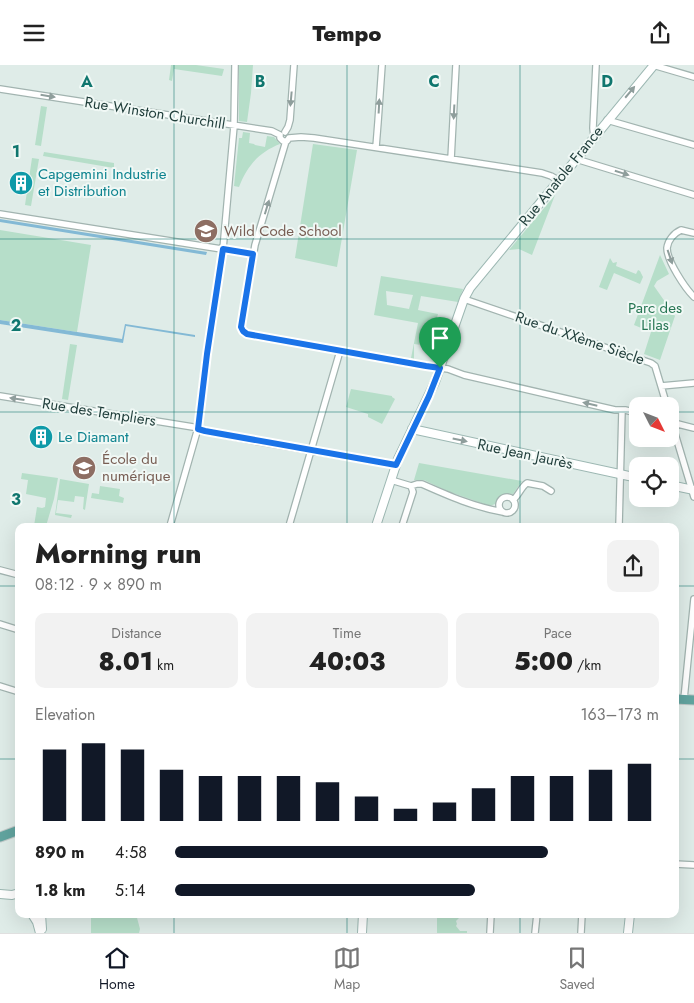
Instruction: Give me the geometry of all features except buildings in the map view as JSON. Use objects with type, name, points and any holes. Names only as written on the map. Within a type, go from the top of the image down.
[{"type":"main road","points":[[680,699],[694,700]]},
{"type":"main road","points":[[0,837],[15,831]]},
{"type":"street","points":[[171,523],[198,429],[223,249],[234,126],[235,65]]},
{"type":"street","points":[[294,65],[290,120],[283,133],[288,133],[288,140],[253,254],[241,327],[243,331],[247,334],[440,368],[615,410],[629,411]]},
{"type":"street","points":[[376,147],[382,65]]},
{"type":"street","points":[[451,159],[456,65]]},
{"type":"street","points":[[594,137],[596,65]]},
{"type":"street","points":[[654,65],[694,77]]},
{"type":"street","name":"Rue Anatole France","points":[[377,523],[396,465],[429,396],[464,299],[470,288],[654,65]]},
{"type":"street","name":"Rue Winston Churchill","points":[[0,89],[283,133]]},
{"type":"street","points":[[607,120],[694,145]]},
{"type":"street","points":[[288,140],[301,137],[314,138],[376,147],[542,173],[558,181]]},
{"type":"street","points":[[576,159],[694,195]]},
{"type":"street","points":[[0,214],[253,254]]},
{"type":"street","points":[[694,233],[681,230],[671,238],[667,247],[668,255],[684,285],[694,297]]},
{"type":"street","name":"Rue du XXème Siècle","points":[[464,299],[651,363],[655,366],[664,397]]},
{"type":"street","points":[[291,523],[340,351]]},
{"type":"street","points":[[661,386],[694,383]]},
{"type":"street","name":"Rue des Templiers","points":[[0,396],[396,465]]},
{"type":"street","points":[[619,523],[622,410]]},
{"type":"street","points":[[679,423],[694,428]]},
{"type":"street","name":"Rue Jean Jaurès","points":[[412,429],[629,476]]},
{"type":"street","points":[[679,447],[693,492]]},
{"type":"street","points":[[391,480],[411,485],[422,484],[484,509],[508,513],[513,510],[515,505],[509,497],[500,501],[499,508],[503,512]]},
{"type":"street","points":[[513,500],[524,485],[528,483],[542,486],[551,491]]},
{"type":"street","points":[[403,523],[413,492],[411,485]]},
{"type":"street","points":[[679,488],[693,492]]},
{"type":"street","points":[[0,570],[15,574]]},
{"type":"street","points":[[680,699],[694,599]]},
{"type":"street","points":[[0,624],[15,628]]},
{"type":"street","points":[[0,686],[15,691]]},
{"type":"street","points":[[679,864],[694,865]]},
{"type":"street","points":[[3,895],[15,899]]},
{"type":"street","points":[[34,918],[41,933]]},
{"type":"street","points":[[41,918],[41,933]]},
{"type":"street","points":[[362,933],[363,918]]},
{"type":"street","points":[[490,933],[491,918]]},
{"type":"street","points":[[535,933],[536,918]]},
{"type":"street","points":[[581,933],[582,918]]},
{"type":"street","points":[[628,933],[630,918]]},
{"type":"green space","points":[[171,65],[196,65],[224,69],[222,76],[174,69],[172,81],[169,80]]},
{"type":"green space","points":[[239,65],[253,65],[247,122],[239,121]]},
{"type":"green space","points":[[41,106],[47,107],[41,146],[35,145]]},
{"type":"green space","points":[[243,132],[250,133],[249,143],[255,145],[265,147],[267,136],[274,137],[280,144],[266,151],[250,166],[239,187],[234,186],[239,138],[242,138]]},
{"type":"green space","points":[[313,144],[357,150],[337,267],[295,258]]},
{"type":"green space","points":[[44,152],[114,163],[114,168],[43,156]]},
{"type":"green space","points":[[32,158],[39,159],[31,206],[25,205]]},
{"type":"green space","points":[[555,195],[532,255],[519,249],[509,250]]},
{"type":"green space","points":[[0,230],[91,245],[77,332],[0,320]]},
{"type":"green space","name":"Parc des Lilas","points":[[660,255],[669,274],[657,281],[654,286],[675,316],[660,360],[644,354],[651,332],[634,325]]},
{"type":"green space","points":[[610,258],[613,263],[617,262],[616,266],[636,274],[638,270],[640,271],[643,277],[640,284],[614,273],[607,290],[599,287]]},
{"type":"green space","points":[[381,276],[463,289],[458,302],[421,296],[418,310],[438,314],[429,346],[414,344],[414,359],[411,358],[418,323],[374,315]],"holes":[[[386,291],[413,295],[409,309],[387,305]]]},
{"type":"green space","points":[[70,344],[77,345],[68,400],[62,399]]},
{"type":"green space","points":[[351,389],[392,396],[395,399],[382,424],[368,417],[368,414],[346,407]]},
{"type":"green space","points":[[419,463],[522,481],[513,494],[502,496],[495,504],[490,506],[447,491],[424,480],[414,480]]},
{"type":"green space","points":[[22,473],[58,478],[47,523],[34,523],[37,507],[45,507],[46,498],[26,494],[28,480],[21,479]]},
{"type":"green space","points":[[60,479],[89,484],[85,510],[83,509],[84,497],[75,496],[74,502],[58,500],[56,513],[72,515],[71,518],[55,515]]},
{"type":"green space","points":[[100,486],[120,489],[119,496],[124,498],[123,503],[91,498],[92,493],[99,494]]},
{"type":"green space","points":[[91,918],[137,918],[140,929],[139,933],[91,933]]},
{"type":"green space","points":[[437,918],[459,918],[456,921],[456,926],[460,931],[467,931],[467,933],[437,933]]},
{"type":"water","points":[[0,219],[207,252],[206,255],[0,222]]},
{"type":"water","points":[[0,320],[122,339],[125,324],[195,335],[195,337],[126,326],[123,343],[0,324]]},
{"type":"place","name":"Capgemini Industrie et Distribution","points":[[21,183]]},
{"type":"place","name":"Wild Code School","points":[[206,231]]},
{"type":"place","name":"Le Diamant","points":[[41,437]]},
{"type":"place","name":"École du numérique","points":[[84,468]]},
{"type":"route","points":[[223,249],[253,254],[241,327],[247,334],[440,368],[429,396],[396,465],[255,441],[198,429],[223,249]]}]
